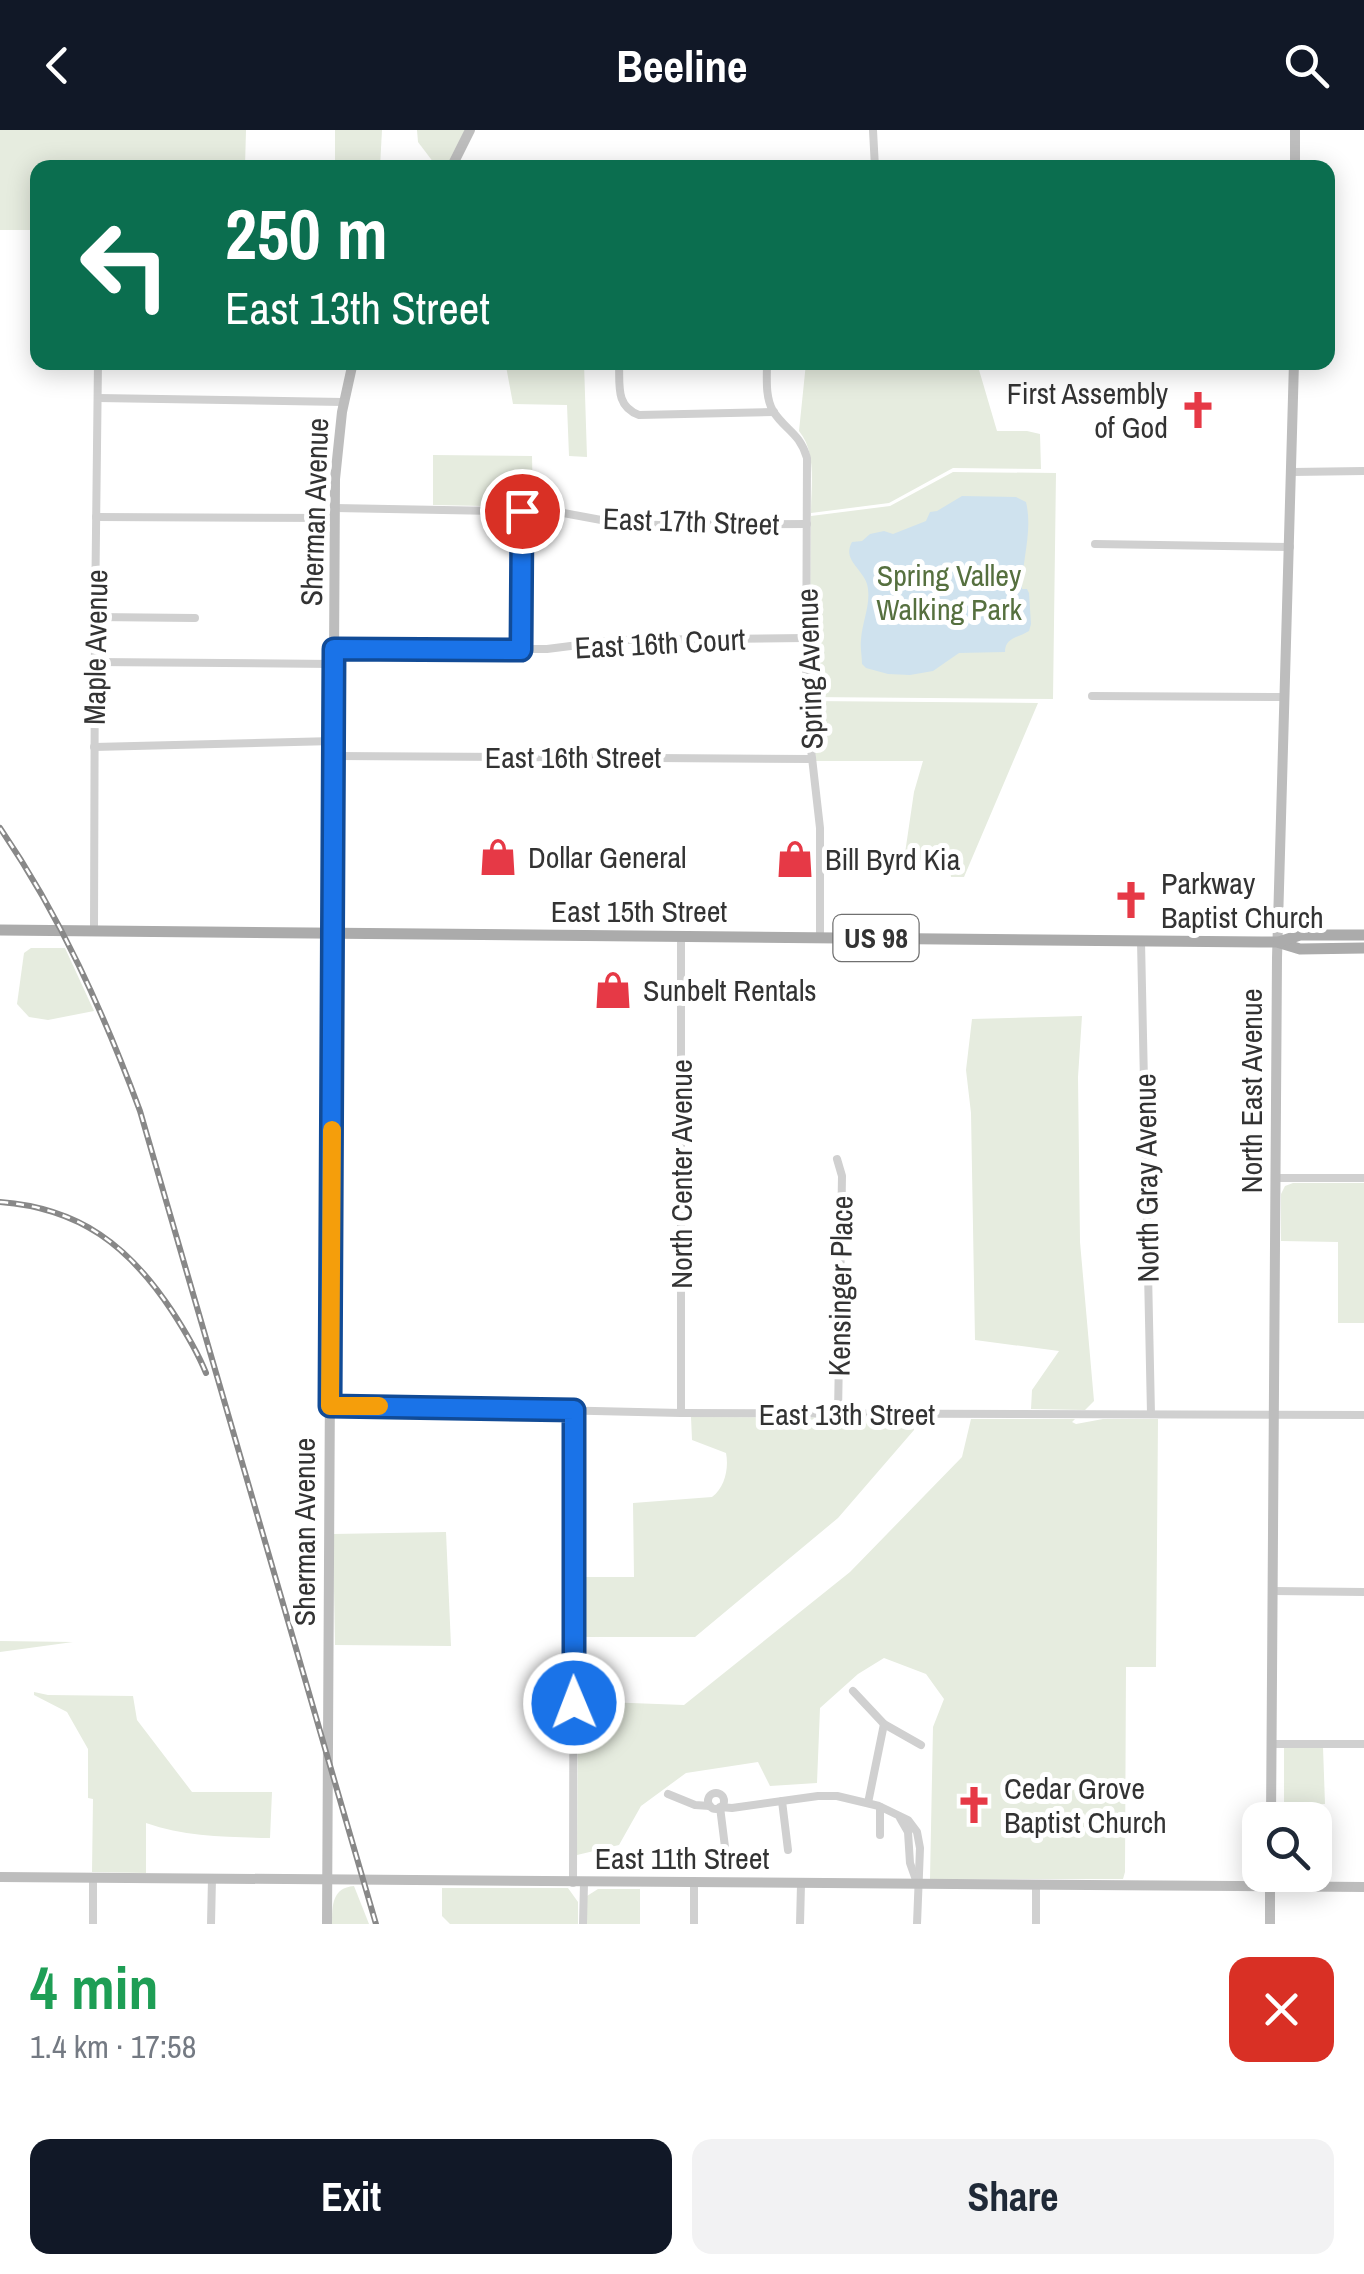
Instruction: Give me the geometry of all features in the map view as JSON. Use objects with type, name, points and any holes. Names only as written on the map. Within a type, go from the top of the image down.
[{"type":"main road","points":[[454,160],[470,130]]},
{"type":"main road","points":[[1294,130],[1294,160]]},
{"type":"main road","name":"Sherman Avenue","points":[[328,1924],[335,513],[336,459],[343,402],[352,370]]},
{"type":"main road","name":"North East Avenue","points":[[1271,1802],[1278,942],[1294,370]]},
{"type":"main road","name":"East 15th Street","points":[[0,930],[1278,942],[1300,936],[1364,935]]},
{"type":"main road","name":"East 15th Street","points":[[1278,942],[1300,949],[1364,948]]},
{"type":"main road","name":"East 11th Street","points":[[0,1877],[1036,1886],[1242,1881]]},
{"type":"main road","name":"East 11th Street","points":[[1332,1885],[1364,1887]]},
{"type":"main road","points":[[1270,1892],[1270,1924]]},
{"type":"street","points":[[873,130],[875,160]]},
{"type":"street","name":"Maple Avenue","points":[[94,931],[98,370]]},
{"type":"street","points":[[619,370],[620,399],[627,410],[639,414],[774,412],[767,389],[767,370]]},
{"type":"street","points":[[98,398],[343,402]]},
{"type":"street","name":"Spring Avenue","points":[[774,412],[800,438],[807,458],[806,704],[820,828],[820,938]]},
{"type":"street","points":[[1292,472],[1364,471]]},
{"type":"street","points":[[521,650],[522,511]]},
{"type":"street","name":"East 17th Street","points":[[96,518],[522,511],[658,525],[807,524]]},
{"type":"street","points":[[1094,544],[1290,546]]},
{"type":"street","points":[[95,617],[194,618]]},
{"type":"street","name":"East 16th Court","points":[[334,649],[548,650],[618,640],[806,638]]},
{"type":"street","points":[[95,662],[334,664]]},
{"type":"street","points":[[1092,696],[1285,696]]},
{"type":"street","points":[[94,747],[334,741]]},
{"type":"street","name":"East 16th Street","points":[[334,756],[812,759]]},
{"type":"street","name":"North Center Avenue","points":[[680,936],[681,1413]]},
{"type":"street","name":"North Gray Avenue","points":[[1141,941],[1152,1414]]},
{"type":"street","name":"Kensinger Place","points":[[836,1159],[842,1176],[838,1414]]},
{"type":"street","points":[[1276,1178],[1364,1178]]},
{"type":"street","name":"East 13th Street","points":[[330,1406],[681,1413],[1364,1416]]},
{"type":"street","points":[[574,1410],[578,1883],[583,1924]]},
{"type":"street","points":[[1273,1591],[1364,1592]]},
{"type":"street","points":[[853,1692],[884,1724],[921,1745]]},
{"type":"street","points":[[868,1803],[884,1724]]},
{"type":"street","points":[[1272,1744],[1364,1744]]},
{"type":"street","points":[[668,1794],[695,1805],[732,1808],[837,1796],[868,1803],[898,1816],[914,1825],[919,1839],[917,1924]]},
{"type":"street","points":[[782,1801],[788,1850]]},
{"type":"street","points":[[715,1807],[726,1848]]},
{"type":"street","points":[[880,1807],[880,1835]]},
{"type":"street","points":[[92,1924],[93,1877]]},
{"type":"street","points":[[211,1924],[212,1878]]},
{"type":"street","points":[[694,1883],[694,1924]]},
{"type":"street","points":[[800,1924],[801,1884]]},
{"type":"street","points":[[1036,1886],[1036,1924]]},
{"type":"green space","points":[[0,130],[246,130],[245,160],[30,160],[30,230],[0,230]]},
{"type":"green space","points":[[335,130],[382,130],[380,160],[335,160]]},
{"type":"green space","points":[[417,130],[465,130],[450,160],[432,160],[418,142]]},
{"type":"green space","points":[[507,370],[584,370],[587,457],[569,456],[567,405],[513,404]]},
{"type":"green space","points":[[805,370],[979,370],[997,431],[1040,434],[1041,469],[953,468],[889,503],[811,513],[811,459],[799,431]]},
{"type":"green space","points":[[433,455],[532,456],[533,507],[433,505]]},
{"type":"green space","name":"Spring Valley Walking Park","points":[[953,472],[1056,473],[1053,699],[809,697],[811,516],[890,506]]},
{"type":"green space","points":[[810,701],[1038,703],[964,877],[951,877],[949,861],[904,860],[923,761],[816,761]]},
{"type":"green space","points":[[31,948],[65,948],[94,1011],[48,1020],[29,1017],[17,1004],[24,953]]},
{"type":"green space","points":[[1082,1016],[1078,1077],[1080,1242],[1094,1401],[1085,1410],[1031,1409],[1032,1390],[1059,1351],[975,1340],[971,1113],[966,1070],[972,1019]]},
{"type":"green space","points":[[1364,1183],[1364,1323],[1338,1323],[1338,1242],[1281,1241],[1281,1194],[1285,1186]]},
{"type":"green space","points":[[691,1417],[914,1418],[914,1430],[838,1518],[695,1637],[579,1637],[580,1577],[634,1577],[633,1503],[712,1497],[723,1483],[726,1453],[692,1440]]},
{"type":"green space","points":[[971,1419],[1075,1419],[1072,1422],[1076,1424],[1103,1419],[1158,1419],[1156,1667],[1126,1667],[1123,1879],[930,1879],[933,1727],[944,1699],[926,1674],[884,1658],[858,1674],[820,1708],[817,1783],[770,1786],[758,1762],[686,1773],[641,1806],[619,1845],[577,1855],[578,1701],[684,1705],[850,1572],[962,1457]]},
{"type":"green space","points":[[446,1532],[451,1646],[335,1645],[333,1534]]},
{"type":"green space","points":[[0,1641],[73,1642],[0,1652]]},
{"type":"green space","points":[[34,1692],[133,1696],[137,1720],[192,1792],[272,1792],[270,1838],[192,1834],[146,1823],[146,1873],[92,1872],[93,1799],[88,1798],[88,1749],[67,1712]]},
{"type":"green space","points":[[1284,1747],[1323,1747],[1325,1802],[1284,1802]]},
{"type":"green space","points":[[354,1886],[369,1924],[332,1924],[337,1894]]},
{"type":"green space","points":[[442,1888],[568,1888],[578,1902],[578,1924],[450,1924],[442,1916]]},
{"type":"green space","points":[[598,1889],[640,1889],[640,1924],[587,1924],[587,1896]]},
{"type":"water","points":[[962,496],[1016,497],[1026,502],[1028,524],[1022,589],[1029,593],[1029,631],[1010,641],[1005,652],[959,653],[933,671],[910,675],[866,668],[862,664],[861,643],[868,591],[865,578],[849,554],[852,542],[884,531],[893,534],[926,521],[930,512]]},
{"type":"railway","points":[[0,828],[79,965],[140,1111],[376,1924]]},
{"type":"railway","points":[[0,1202],[55,1212],[100,1234],[120,1250],[156,1288],[206,1373]]},
{"type":"slow traffic","points":[[332,1130],[330,1406],[379,1406]]},
{"type":"place","name":"First Assembly of God","points":[[1198,410]]},
{"type":"place","name":"Dollar General","points":[[498,857]]},
{"type":"place","name":"Bill Byrd Kia","points":[[795,859]]},
{"type":"place","name":"Parkway Baptist Church","points":[[1131,900]]},
{"type":"place","name":"Sunbelt Rentals","points":[[613,990]]},
{"type":"place","name":"Cedar Grove Baptist Church","points":[[974,1805]]},
{"type":"route","points":[[522,511],[521,650],[334,649],[330,1406],[574,1410],[574,1703]]}]
